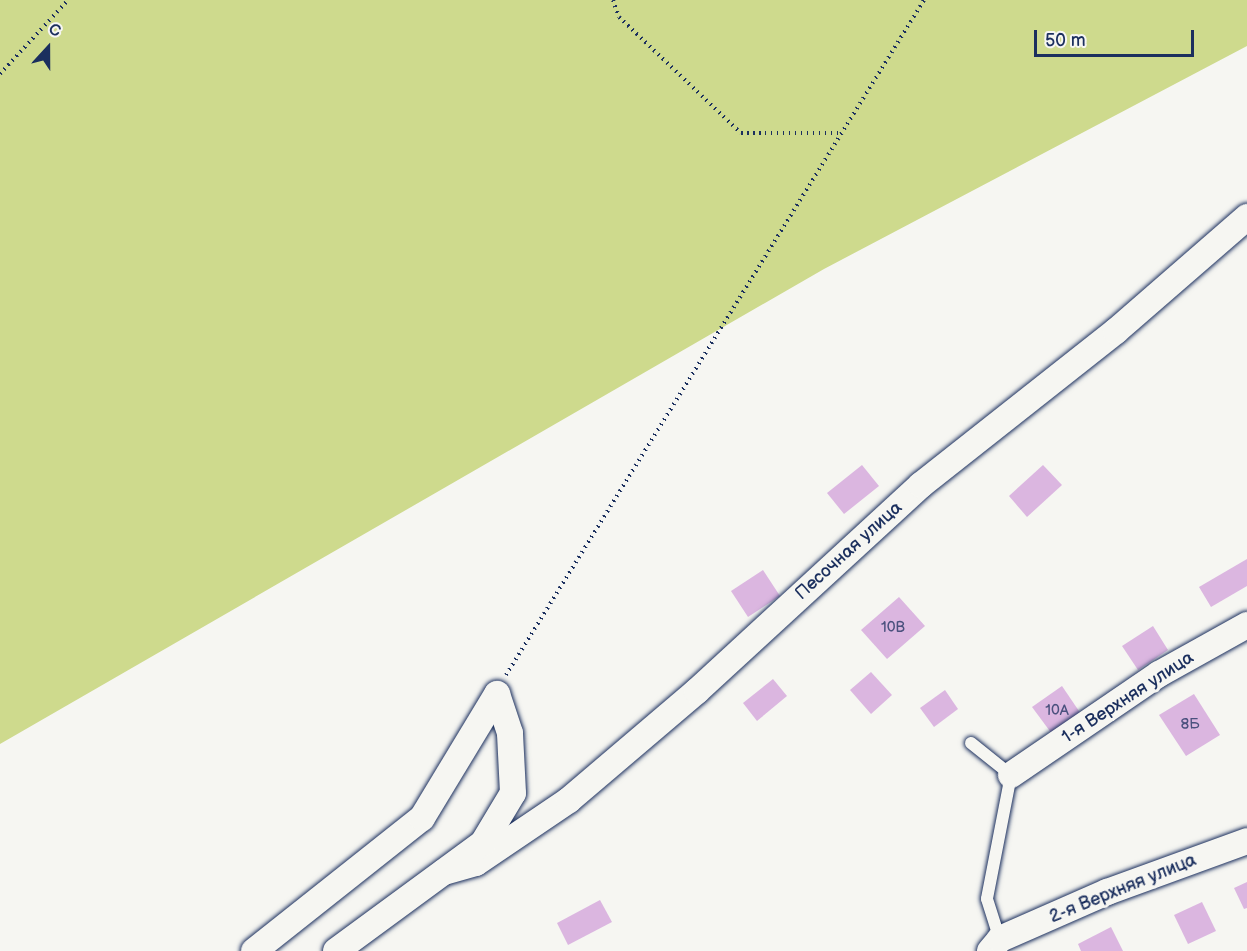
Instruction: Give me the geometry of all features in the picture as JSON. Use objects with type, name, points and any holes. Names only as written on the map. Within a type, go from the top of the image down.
[{"type":"street","name":"Песочная улица","points":[[444,872],[476,864],[569,800],[696,691],[921,485],[1116,331],[1247,217]]},
{"type":"street","name":"1-я Верхняя улица","points":[[1011,775],[1159,674],[1247,625]]},
{"type":"street","points":[[336,951],[483,843],[513,793],[510,733],[497,694]]},
{"type":"street","points":[[254,951],[422,818],[497,694]]},
{"type":"street","name":"2-я Верхняя улица","points":[[997,947],[1107,892],[1247,841]]},
{"type":"lane","points":[[971,743],[1011,775],[987,899],[997,947]]},
{"type":"path","points":[[0,74],[68,0]]},
{"type":"path","points":[[613,0],[619,17],[741,132],[842,134]]},
{"type":"path","points":[[497,694],[517,654],[924,0]]},
{"type":"green space","points":[[0,0],[1247,0],[1247,46],[824,269],[0,744]]},
{"type":"building","points":[[862,465],[879,486],[844,514],[827,493]]},
{"type":"building","points":[[1043,465],[1062,485],[1027,517],[1009,496]]},
{"type":"building","points":[[1247,559],[1247,586],[1211,607],[1199,587]]},
{"type":"building","points":[[763,570],[780,596],[748,617],[731,591]]},
{"type":"building","points":[[899,597],[925,626],[887,659],[861,630]]},
{"type":"building","points":[[1153,626],[1168,650],[1138,670],[1122,646]]},
{"type":"building","points":[[871,672],[892,695],[871,714],[850,690]]},
{"type":"building","points":[[773,679],[787,696],[757,721],[743,703]]},
{"type":"building","points":[[1062,686],[1081,714],[1052,734],[1032,707]]},
{"type":"building","points":[[945,690],[958,709],[934,727],[920,708]]},
{"type":"building","points":[[1194,694],[1220,735],[1186,756],[1159,715]]},
{"type":"building","points":[[1247,882],[1247,908],[1244,909],[1234,888]]},
{"type":"building","points":[[600,900],[612,922],[568,945],[557,923]]},
{"type":"building","points":[[1202,902],[1216,931],[1188,944],[1174,915]]},
{"type":"building","points":[[1111,927],[1123,951],[1081,951],[1078,944]]}]
